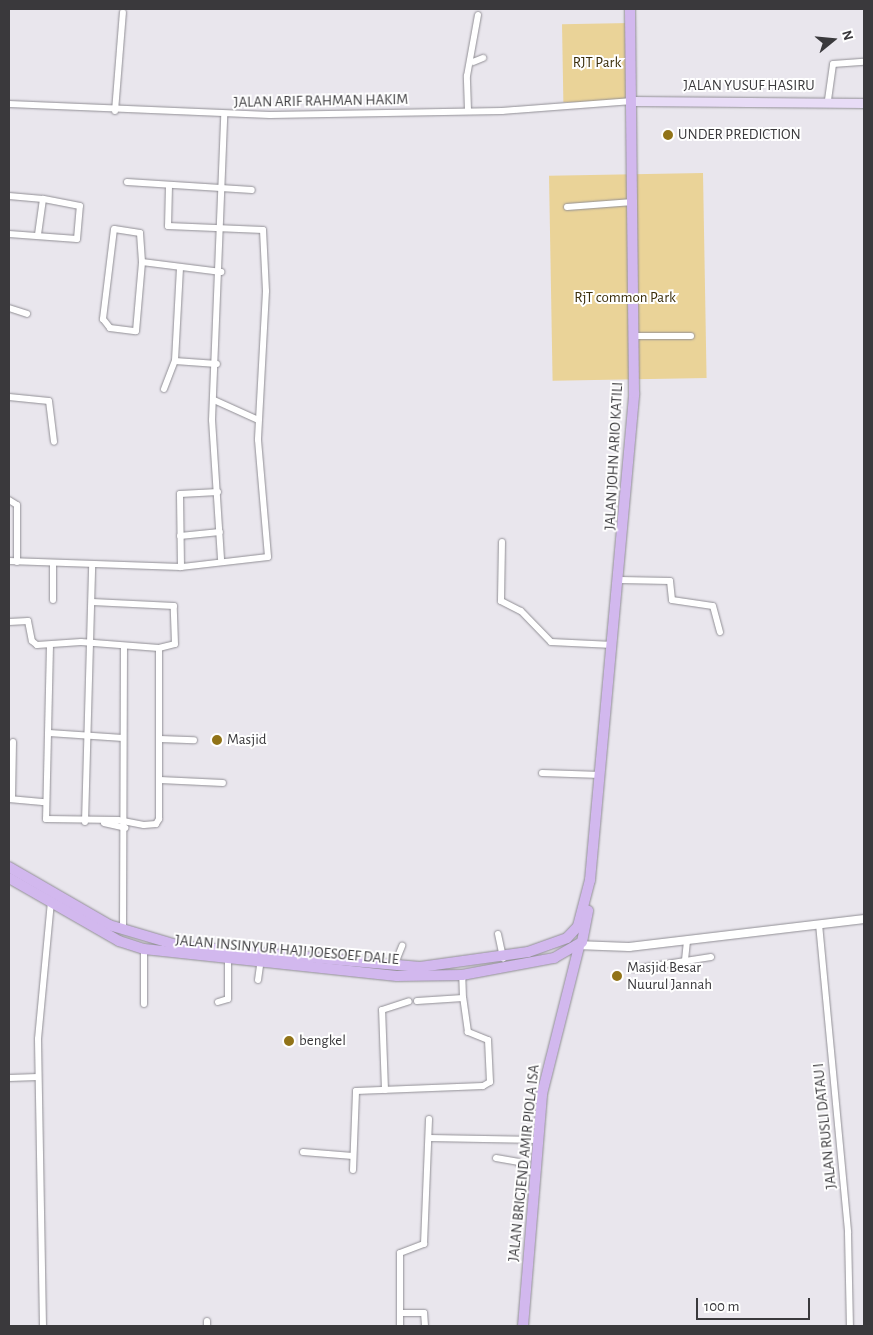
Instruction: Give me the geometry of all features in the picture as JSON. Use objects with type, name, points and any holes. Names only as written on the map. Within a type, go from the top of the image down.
[{"type":"main road","name":"JALAN JOHN ARIO KATILI","points":[[578,947],[587,932],[587,902],[620,580],[634,336],[633,101],[630,9]]},
{"type":"main road","name":"JALAN YUSUF HASIRU","points":[[633,101],[828,100],[864,104]]},
{"type":"main road","name":"JALAN INSINYUR HAJI JOESOEF DALIE","points":[[9,868],[123,932],[173,945],[394,966],[448,966],[503,958],[567,938]]},
{"type":"main road","name":"JALAN INSINYUR HAJI JOESOEF DALIE","points":[[9,878],[51,900],[112,937],[144,949],[260,965],[397,976],[462,975],[543,961],[578,947]]},
{"type":"main road","name":"JALAN JOHN ARIO KATILI","points":[[567,938],[582,920],[587,902]]},
{"type":"main road","name":"JALAN BRIGJEND AMIR PIOLA ISA","points":[[523,1326],[539,1140],[555,1029],[578,947]]},
{"type":"street","points":[[115,111],[123,12]]},
{"type":"street","points":[[468,110],[468,76],[473,62],[472,34],[478,15]]},
{"type":"street","points":[[473,62],[483,58]]},
{"type":"street","points":[[828,100],[833,64],[864,62]]},
{"type":"street","name":"JALAN ARIF RAHMAN HAKIM","points":[[9,104],[115,111],[224,114],[468,110],[633,101]]},
{"type":"street","points":[[221,559],[214,400],[221,272],[224,114]]},
{"type":"street","points":[[127,182],[252,190]]},
{"type":"street","points":[[9,561],[92,567],[181,567],[221,559],[268,557],[258,420],[266,291],[264,231],[222,226],[166,224],[169,186]]},
{"type":"street","points":[[9,196],[77,204],[83,210],[77,239],[9,234]]},
{"type":"street","points":[[38,236],[43,199]]},
{"type":"street","points":[[568,208],[633,202]]},
{"type":"street","points":[[114,229],[140,233],[142,262],[136,331],[110,328],[103,319],[114,229]]},
{"type":"street","points":[[142,262],[221,272]]},
{"type":"street","points":[[164,389],[175,361],[180,268]]},
{"type":"street","points":[[9,308],[27,314]]},
{"type":"street","points":[[634,336],[691,336]]},
{"type":"street","points":[[175,361],[217,364]]},
{"type":"street","points":[[9,398],[48,401],[54,442]]},
{"type":"street","points":[[214,400],[258,420]]},
{"type":"street","points":[[181,567],[180,494],[218,492]]},
{"type":"street","points":[[9,500],[17,505],[17,562]]},
{"type":"street","points":[[180,536],[220,532]]},
{"type":"street","points":[[502,542],[500,601],[521,611],[551,642],[614,645]]},
{"type":"street","points":[[53,564],[53,600]]},
{"type":"street","points":[[85,822],[85,736],[92,567]]},
{"type":"street","points":[[620,580],[670,581],[672,600],[714,606],[720,632]]},
{"type":"street","points":[[9,622],[28,621],[34,643],[50,645],[90,644],[159,648],[176,641],[174,606],[92,602]]},
{"type":"street","points":[[50,645],[49,733],[45,802],[47,820],[100,822],[125,820],[156,824],[160,780],[159,648]]},
{"type":"street","points":[[123,932],[125,828],[123,738],[124,647]]},
{"type":"street","points":[[49,733],[123,738]]},
{"type":"street","points":[[160,740],[194,740]]},
{"type":"street","points":[[13,742],[10,799],[45,802]]},
{"type":"street","points":[[542,773],[601,774]]},
{"type":"street","points":[[160,780],[223,783]]},
{"type":"street","points":[[100,822],[125,828]]},
{"type":"street","points":[[42,1326],[38,1077],[44,938],[51,900]]},
{"type":"street","points":[[567,938],[578,947],[687,940],[864,919]]},
{"type":"street","name":"JALAN RUSLI DATAU I","points":[[819,924],[847,1224],[850,1326]]},
{"type":"street","points":[[498,934],[503,958]]},
{"type":"street","points":[[685,960],[687,940]]},
{"type":"street","points":[[394,966],[402,946]]},
{"type":"street","points":[[144,949],[144,1004]]},
{"type":"street","points":[[634,969],[711,957]]},
{"type":"street","points":[[218,1002],[228,999],[228,961]]},
{"type":"street","points":[[258,980],[260,965]]},
{"type":"street","points":[[353,1170],[355,1092],[488,1084],[488,1040],[468,1032],[462,975]]},
{"type":"street","points":[[417,1001],[463,998]]},
{"type":"street","points":[[385,1090],[382,1010],[409,1001]]},
{"type":"street","points":[[9,1078],[38,1077]]},
{"type":"street","points":[[400,1326],[400,1253],[424,1244],[429,1119]]},
{"type":"street","points":[[429,1138],[539,1140]]},
{"type":"street","points":[[303,1152],[353,1156]]},
{"type":"street","points":[[496,1158],[518,1162],[524,1172],[536,1172]]},
{"type":"street","points":[[400,1313],[424,1313],[426,1326]]},
{"type":"green space","name":"RJT Park","points":[[630,23],[631,101],[563,102],[562,24]]},
{"type":"green space","name":"RjT common Park","points":[[703,173],[707,378],[553,381],[549,176]]},
{"type":"place","name":"UNDER PREDICTION","points":[[668,135]]},
{"type":"place","name":"Masjid","points":[[217,740]]},
{"type":"place","name":"Masjid Besar Nuurul Jannah","points":[[617,976]]},
{"type":"place","name":"bengkel","points":[[289,1041]]}]
